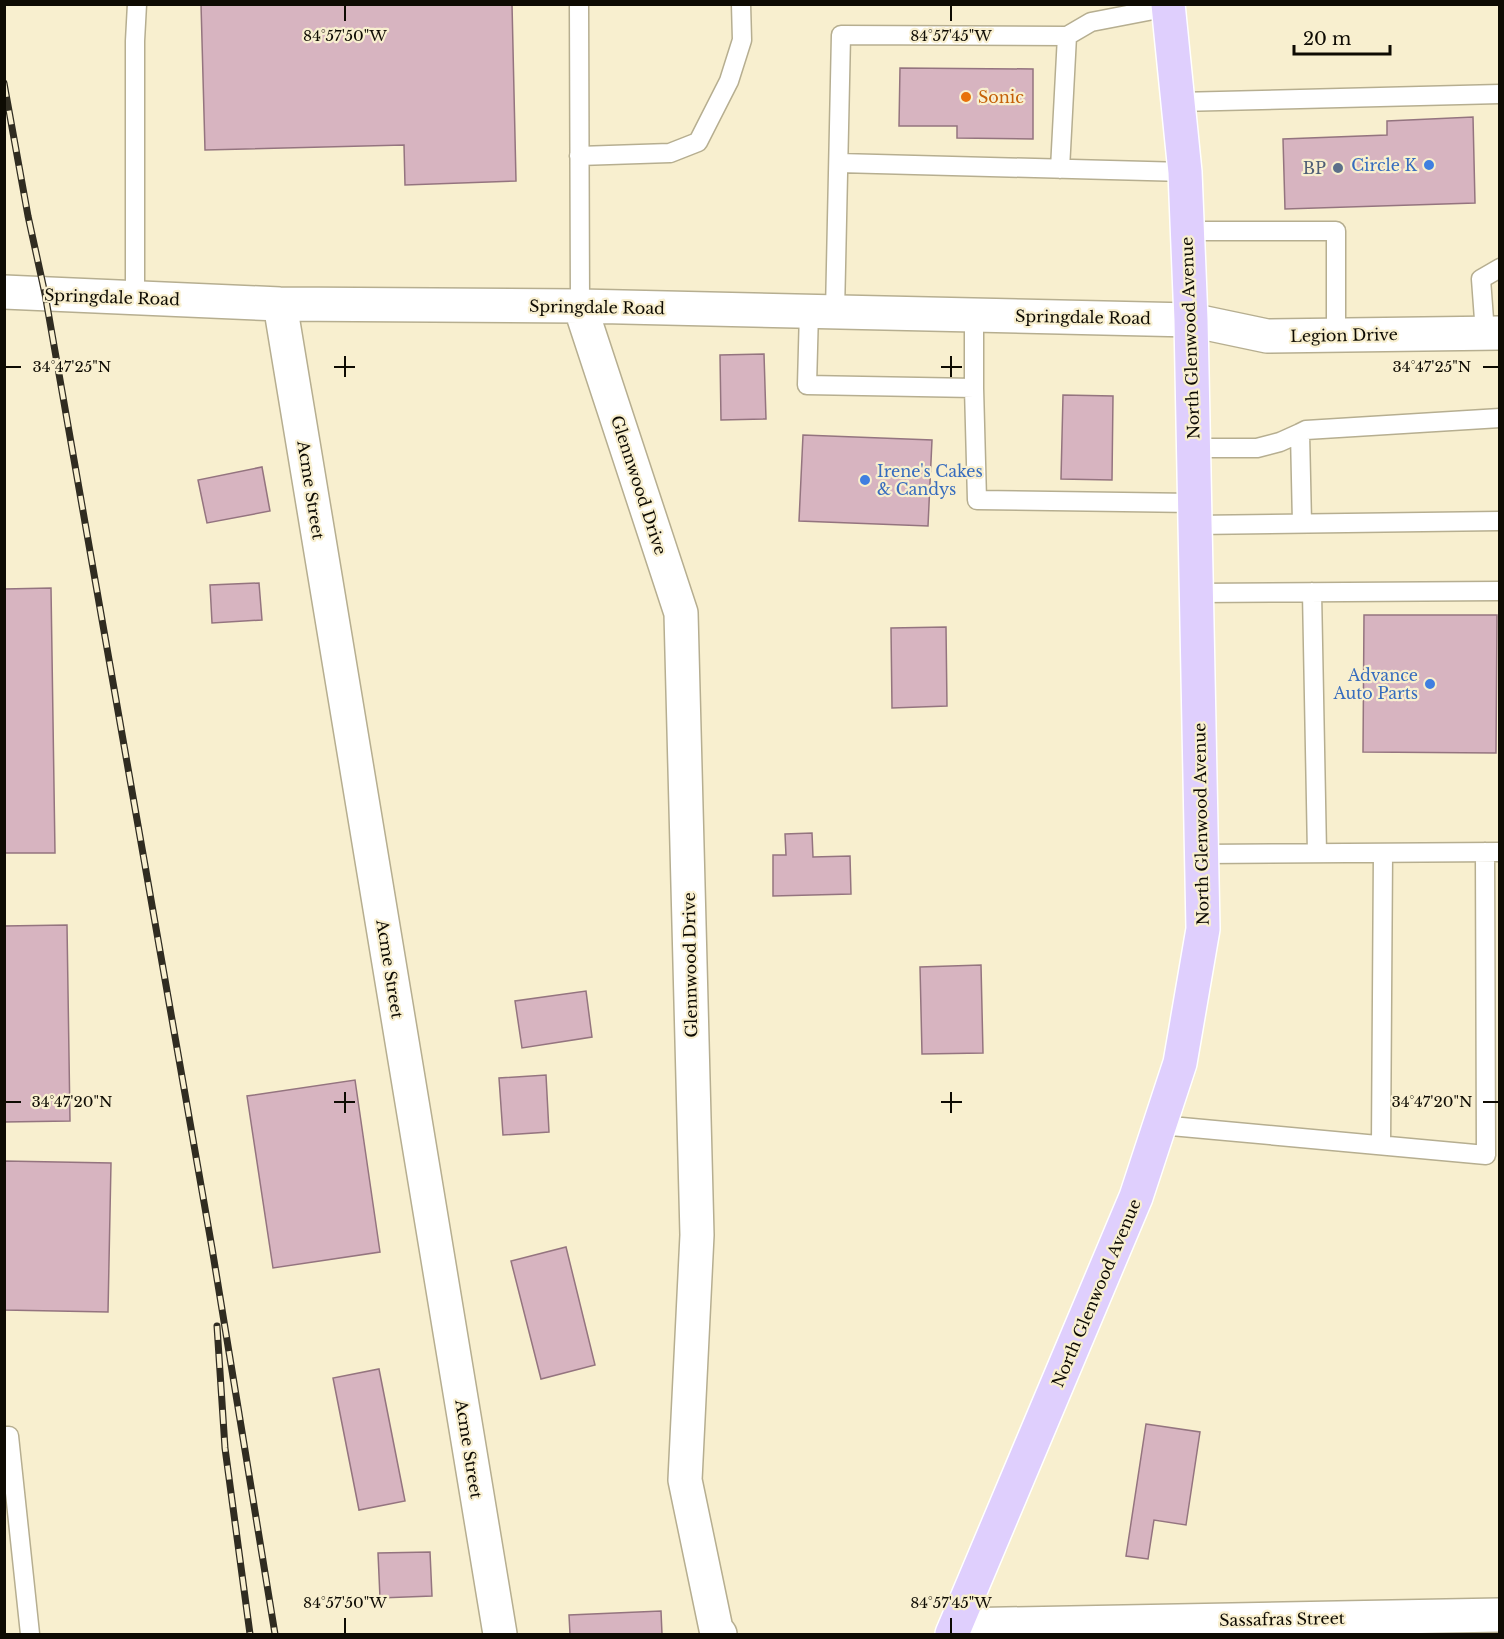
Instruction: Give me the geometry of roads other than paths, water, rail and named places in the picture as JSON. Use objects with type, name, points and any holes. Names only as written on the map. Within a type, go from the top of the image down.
[{"type":"main road","name":"North Glenwood Avenue","points":[[955,1630],[1136,1197],[1180,1064],[1203,930],[1191,320],[1185,172],[1169,6]]},
{"type":"street","name":"Springdale Road","points":[[4,292],[280,304],[580,306],[1191,320]]},
{"type":"street","name":"Acme Street","points":[[280,304],[500,1635]]},
{"type":"street","name":"Glennwood Drive","points":[[580,306],[681,614],[697,1235],[685,1480],[716,1629],[720,1635]]},
{"type":"street","name":"Legion Drive","points":[[1191,320],[1268,336],[1492,333]]},
{"type":"street","name":"Sassafras Street","points":[[955,1630],[1410,1625],[1500,1615]]},
{"type":"lane","points":[[135,298],[137,4]]},
{"type":"lane","points":[[579,4],[580,306]]},
{"type":"lane","points":[[579,156],[670,153],[698,142],[729,81],[742,40],[741,4]]},
{"type":"lane","points":[[974,388],[807,385],[822,311],[838,164],[841,35],[1067,36],[1090,22],[1169,6]]},
{"type":"lane","points":[[1060,169],[1067,36]]},
{"type":"lane","points":[[1178,102],[1500,94]]},
{"type":"lane","points":[[838,164],[1185,172]]},
{"type":"lane","points":[[1187,231],[1336,231],[1336,335]]},
{"type":"lane","points":[[1492,333],[1481,279],[1500,268]]},
{"type":"lane","points":[[974,315],[977,500],[1194,514],[1302,524],[1500,521]]},
{"type":"lane","points":[[1193,448],[1257,448],[1280,442],[1306,430],[1500,418]]},
{"type":"lane","points":[[1300,433],[1302,524]]},
{"type":"lane","points":[[1196,593],[1500,591]]},
{"type":"lane","points":[[1312,592],[1317,853]]},
{"type":"lane","points":[[1160,1125],[1486,1155],[1492,852],[1202,854]]},
{"type":"lane","points":[[1382,1146],[1383,853]]},
{"type":"lane","points":[[4,1436],[9,1436],[30,1635]]},
{"type":"railway","points":[[4,83],[28,216],[45,294],[212,1248],[275,1634]]},
{"type":"railway","points":[[217,1326],[225,1448],[250,1634]]},
{"type":"place","name":"Sonic","points":[[966,97]]},
{"type":"place","name":"Circle K","points":[[1429,165]]},
{"type":"place","name":"BP","points":[[1338,168]]},
{"type":"place","name":"Irene's Cakes & Candys","points":[[865,480]]},
{"type":"place","name":"Advance Auto Parts","points":[[1430,684]]}]
